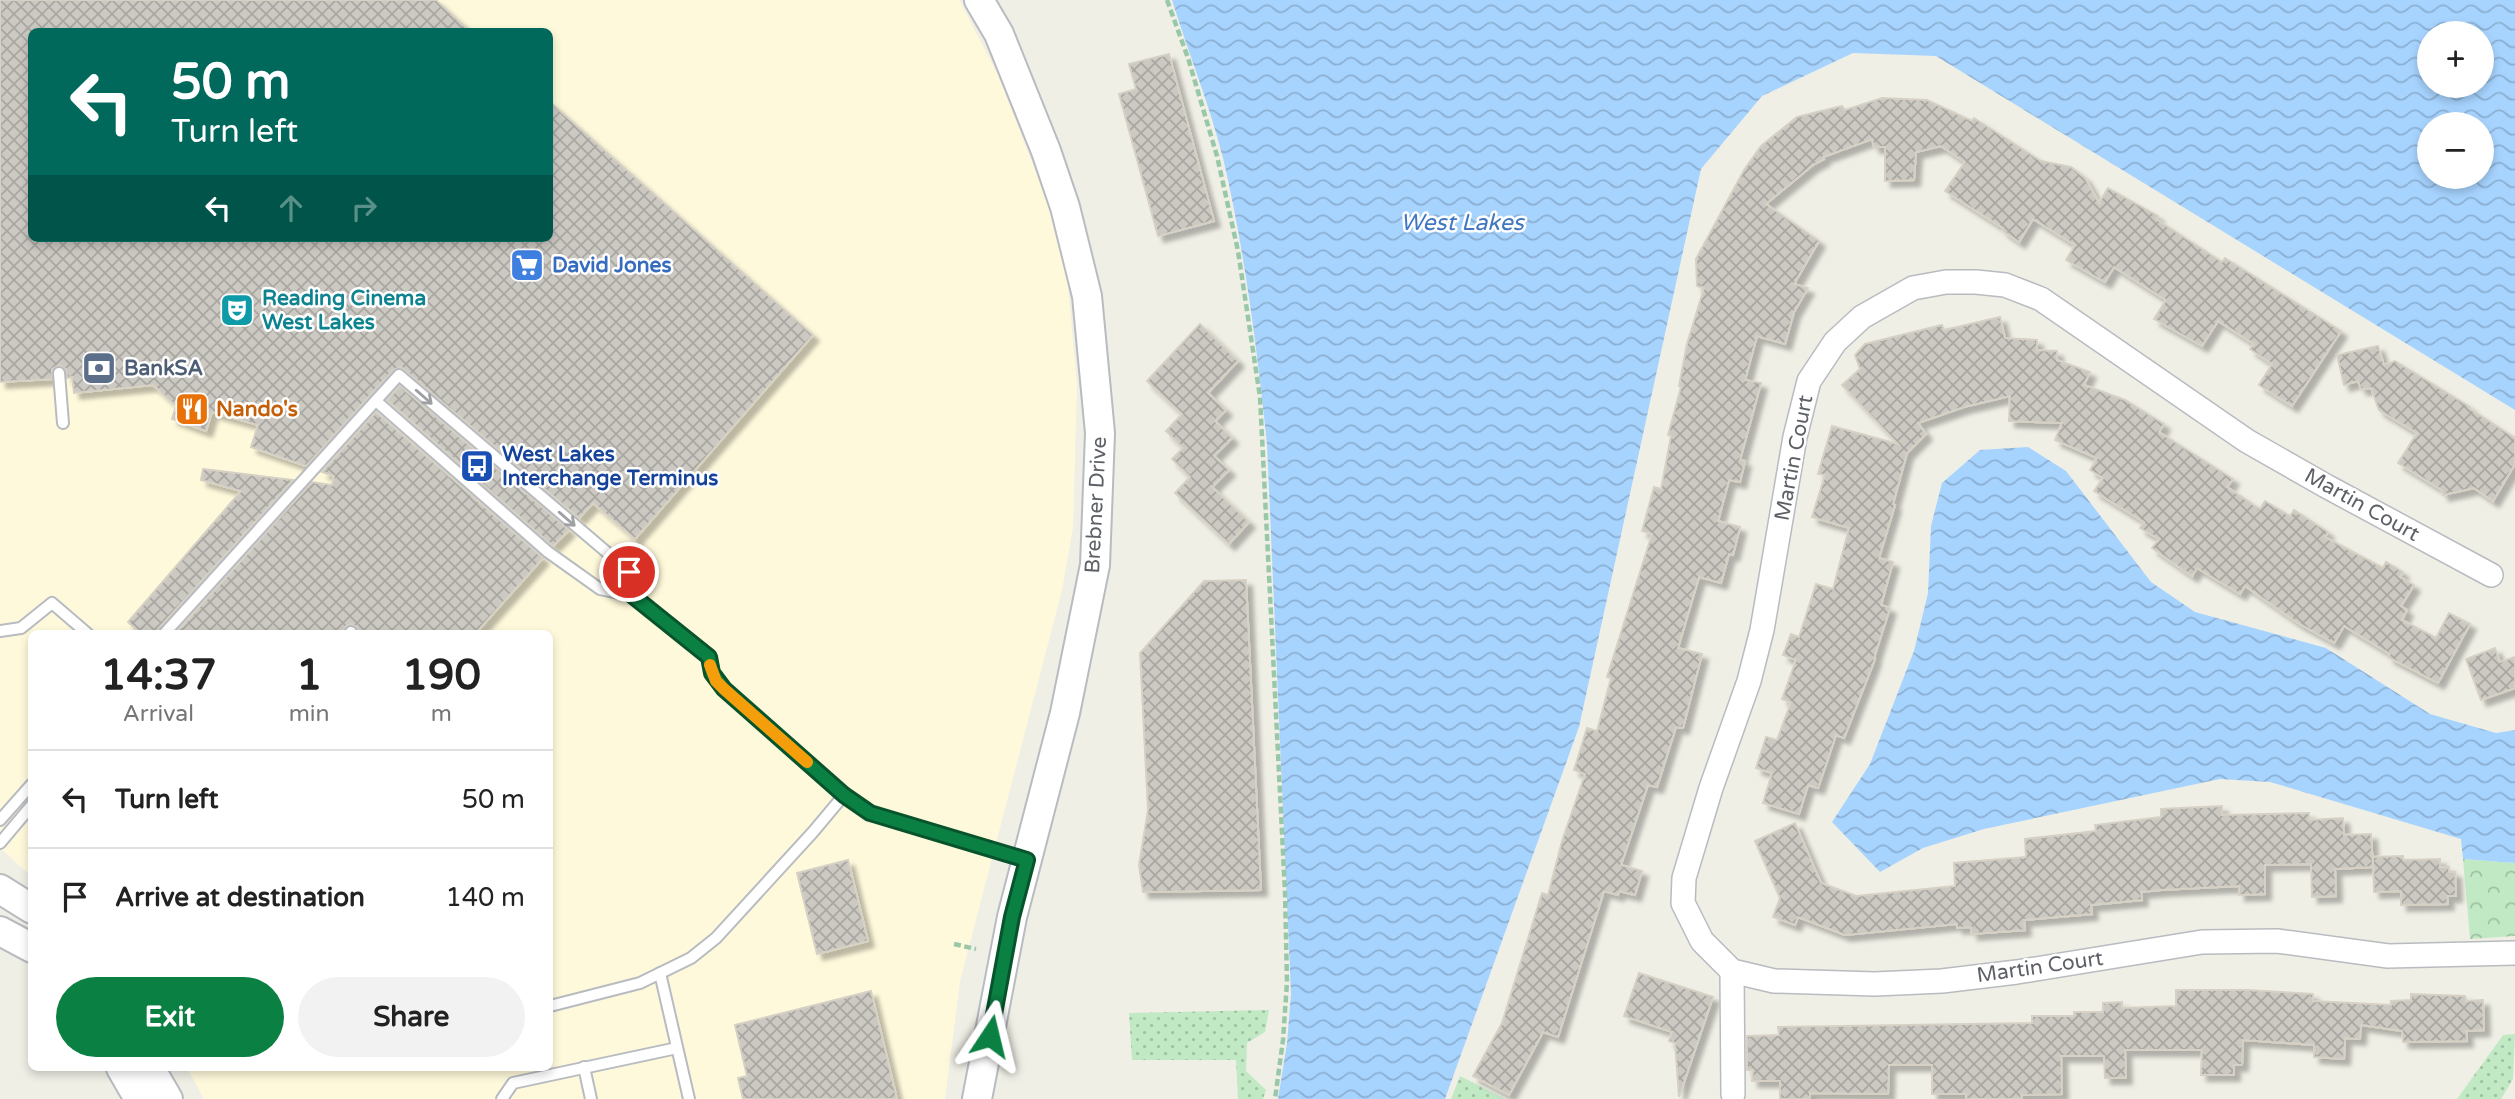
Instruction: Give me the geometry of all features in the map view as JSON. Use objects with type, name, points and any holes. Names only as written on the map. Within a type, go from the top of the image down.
[{"type":"street","name":"Brebner Drive","points":[[977,1099],[1012,917],[1065,713],[1095,565],[1100,433],[1087,296],[1065,207],[1046,151],[999,34],[979,0]]},
{"type":"street","name":"Martin Court","points":[[2491,575],[2247,441],[2041,299],[2005,285],[1976,282],[1946,282],[1913,288],[1862,317],[1835,342],[1809,381],[1795,437],[1762,630],[1749,681],[1711,788],[1684,878],[1683,903],[1702,941],[1732,971],[1774,981],[1875,984],[1942,981],[2084,963],[2215,942],[2277,941],[2388,956],[2515,953]]},
{"type":"street","points":[[0,889],[28,906]]},
{"type":"street","points":[[0,931],[28,946]]},
{"type":"street","points":[[1732,971],[1733,1094]]},
{"type":"street","name":"Brebner Drive","points":[[986,1060],[991,1099]]},
{"type":"street","points":[[127,1071],[156,1085]]},
{"type":"lane","points":[[59,373],[63,424]]},
{"type":"lane","points":[[168,630],[399,375],[629,572],[633,596]]},
{"type":"lane","points":[[376,401],[548,552],[600,589],[633,596],[709,657],[712,673],[724,689],[844,795],[870,813],[1027,860]]},
{"type":"lane","points":[[0,631],[21,628],[52,603],[83,630]]},
{"type":"lane","points":[[0,820],[28,788]]},
{"type":"lane","points":[[553,1005],[640,984],[691,958],[716,938],[844,795]]},
{"type":"lane","points":[[0,843],[28,810]]},
{"type":"lane","points":[[660,973],[689,1099]]},
{"type":"lane","points":[[502,1099],[513,1083],[677,1048]]},
{"type":"lane","points":[[584,1067],[592,1099]]},
{"type":"path","points":[[1167,0],[1188,58],[1217,156],[1238,251],[1260,397],[1285,892],[1287,982],[1275,1099]]},
{"type":"path","points":[[954,944],[976,949]]},
{"type":"shaded area","points":[[0,0],[959,0],[998,75],[1052,214],[1066,266],[1077,384],[1073,527],[1062,590],[960,981],[945,1099],[204,1099],[189,1071],[553,1071],[553,630],[28,630],[28,873],[0,848]]},
{"type":"green space","points":[[2463,859],[2515,863],[2515,936],[2470,939]]},
{"type":"green space","points":[[1269,1010],[1265,1032],[1247,1043],[1246,1071],[1266,1090],[1263,1099],[1238,1099],[1236,1060],[1132,1060],[1129,1013]]},
{"type":"green space","points":[[2515,1034],[2513,1079],[2501,1099],[2457,1099],[2503,1035]]},
{"type":"green space","points":[[1460,1076],[1505,1099],[1451,1099]]},
{"type":"water","name":"West Lakes","points":[[1172,0],[2515,0],[2515,410],[1936,56],[1853,53],[1762,96],[1701,169],[1579,727],[1445,1099],[1278,1099],[1291,994],[1267,444],[1250,301],[1238,229],[1212,119]]},
{"type":"water","points":[[2028,447],[2066,471],[2151,582],[2195,612],[2326,648],[2430,714],[2496,733],[2515,730],[2515,863],[2463,859],[2461,839],[2270,782],[2220,779],[1984,829],[1923,848],[1880,872],[1832,822],[1870,764],[1914,651],[1928,593],[1931,526],[1942,483],[1980,450]]},
{"type":"building","points":[[0,0],[436,0],[467,28],[28,28],[28,242],[553,242],[553,105],[813,335],[635,539],[593,503],[579,518],[401,367],[393,370],[306,466],[251,447],[258,425],[212,412],[206,431],[172,419],[176,406],[153,385],[74,393],[72,377],[67,378],[66,369],[59,365],[52,369],[52,379],[0,382]]},
{"type":"building","points":[[1169,54],[1214,221],[1158,236],[1119,94],[1136,89],[1129,64]]},
{"type":"building","points":[[1882,98],[1927,100],[1972,121],[1974,118],[2041,161],[2071,167],[2085,178],[2099,203],[2108,188],[2158,216],[2156,219],[2222,262],[2225,258],[2341,331],[2292,406],[2259,385],[2272,364],[2250,349],[2254,344],[2218,321],[2202,346],[2154,319],[2166,300],[2114,267],[2105,282],[2066,260],[2075,245],[2033,219],[2019,242],[2002,230],[2003,228],[1945,191],[1965,162],[1941,146],[1916,152],[1914,180],[1885,181],[1885,147],[1874,147],[1872,139],[1823,157],[1824,159],[1766,204],[1819,241],[1794,284],[1808,288],[1794,312],[1785,344],[1757,336],[1745,380],[1761,383],[1740,460],[1745,461],[1740,482],[1729,480],[1718,521],[1740,527],[1733,555],[1729,554],[1721,583],[1699,577],[1678,648],[1702,654],[1683,728],[1676,727],[1657,787],[1648,785],[1621,865],[1642,871],[1635,895],[1619,891],[1618,895],[1604,891],[1558,1037],[1543,1032],[1509,1095],[1473,1076],[1502,1023],[1542,893],[1548,895],[1562,841],[1585,774],[1574,770],[1587,728],[1597,731],[1611,678],[1607,677],[1652,534],[1642,531],[1654,487],[1661,489],[1671,436],[1668,435],[1681,387],[1679,386],[1687,344],[1704,288],[1697,286],[1696,259],[1744,170],[1761,146],[1797,117],[1842,106],[1845,110]]},
{"type":"building","points":[[2000,317],[2005,338],[2037,340],[2037,350],[2057,351],[2057,360],[2090,372],[2084,385],[2125,400],[2164,424],[2159,432],[2233,479],[2227,487],[2260,509],[2265,501],[2290,516],[2294,510],[2328,532],[2325,537],[2383,568],[2386,562],[2403,572],[2400,577],[2414,585],[2401,606],[2407,610],[2402,620],[2436,638],[2449,613],[2470,624],[2438,683],[2388,657],[2390,654],[2344,626],[2334,643],[2298,623],[2245,586],[2240,594],[2197,568],[2192,576],[2152,548],[2159,539],[2140,528],[2144,522],[2094,491],[2103,478],[2090,470],[2097,458],[2055,440],[2062,423],[2009,421],[2010,396],[1964,407],[1918,423],[1926,434],[1907,453],[1879,558],[1893,562],[1881,605],[1890,608],[1875,659],[1844,738],[1836,735],[1818,788],[1808,785],[1799,814],[1763,803],[1772,773],[1756,768],[1766,737],[1777,740],[1791,702],[1782,699],[1796,660],[1783,655],[1791,634],[1799,637],[1816,584],[1833,589],[1849,528],[1812,517],[1825,475],[1818,474],[1832,426],[1898,444],[1842,385],[1860,369],[1855,355],[1865,344],[1942,325],[1944,330]]},
{"type":"building","points":[[1200,324],[1238,361],[1208,393],[1226,410],[1215,421],[1232,438],[1214,456],[1229,470],[1212,487],[1249,522],[1229,544],[1175,493],[1190,477],[1172,459],[1183,448],[1166,431],[1182,414],[1147,381]]},
{"type":"building","points":[[2378,346],[2384,365],[2395,361],[2515,438],[2515,464],[2493,501],[2474,488],[2443,495],[2442,490],[2398,463],[2417,433],[2379,410],[2371,388],[2361,389],[2358,381],[2344,385],[2337,355]]},
{"type":"building","points":[[400,386],[569,530],[553,546],[387,400]]},
{"type":"building","points":[[376,412],[543,558],[479,630],[358,630],[351,624],[344,630],[179,630],[312,482],[332,485],[334,476],[322,472]]},
{"type":"building","points":[[203,469],[293,480],[158,630],[137,630],[128,622],[241,491],[201,480]]},
{"type":"building","points":[[1246,580],[1261,890],[1143,892],[1139,865],[1148,810],[1140,653],[1204,581]]},
{"type":"building","points":[[2495,648],[2500,662],[2515,657],[2515,688],[2481,700],[2466,659]]},
{"type":"building","points":[[2222,806],[2222,815],[2309,813],[2309,820],[2343,818],[2344,835],[2371,834],[2373,867],[2335,869],[2336,896],[2312,897],[2311,864],[2265,865],[2265,894],[2239,895],[2239,886],[2161,890],[2141,892],[2142,900],[2091,905],[2092,914],[2024,920],[2025,930],[1972,934],[1971,927],[1957,928],[1957,924],[1845,935],[1798,917],[1795,925],[1773,917],[1780,898],[1755,841],[1795,823],[1821,883],[1856,896],[1955,886],[1954,863],[2026,857],[2025,839],[2096,831],[2095,825],[2161,817],[2161,809]]},
{"type":"building","points":[[2403,856],[2403,860],[2440,859],[2440,867],[2449,867],[2449,872],[2455,872],[2456,896],[2447,896],[2448,904],[2401,905],[2401,891],[2374,892],[2373,857]]},
{"type":"building","points":[[848,860],[868,941],[817,954],[797,873]]},
{"type":"building","points":[[1639,973],[1713,997],[1679,1097],[1675,1043],[1669,1041],[1672,1032],[1624,1016]]},
{"type":"building","points":[[2176,990],[2313,994],[2313,1001],[2391,1005],[2391,1001],[2411,1000],[2411,994],[2465,996],[2466,1001],[2483,1000],[2484,1030],[2466,1031],[2467,1041],[2403,1042],[2402,1031],[2361,1025],[2360,1039],[2345,1038],[2344,1059],[2314,1057],[2314,1045],[2243,1040],[2242,1065],[2234,1065],[2234,1075],[2201,1075],[2202,1050],[2125,1050],[2126,1078],[2105,1078],[2104,1056],[2061,1056],[2062,1094],[2021,1095],[2022,1099],[1966,1099],[1966,1094],[1932,1094],[1932,1065],[1889,1065],[1888,1094],[1810,1093],[1810,1099],[1780,1099],[1780,1081],[1752,1081],[1753,1070],[1747,1070],[1747,1036],[1779,1035],[1778,1027],[2032,1023],[2032,1016],[2074,1016],[2074,1012],[2103,1012],[2103,1003],[2122,1002],[2122,1008],[2176,1006]]},
{"type":"building","points":[[871,991],[897,1099],[743,1099],[738,1078],[747,1076],[735,1025]]},
{"type":"slow traffic","points":[[710,665],[716,681],[724,689],[807,762]]},
{"type":"place","name":"David Jones","points":[[527,265]]},
{"type":"place","name":"Reading Cinema West Lakes","points":[[237,310]]},
{"type":"place","name":"BankSA","points":[[99,368]]},
{"type":"place","name":"Nando's","points":[[192,409]]},
{"type":"place","name":"West Lakes Interchange Terminus","points":[[477,466]]},
{"type":"route","points":[[629,572],[633,596],[709,657],[709,665],[716,681],[844,795],[870,813],[1027,860],[1012,917],[990,1036]]}]
